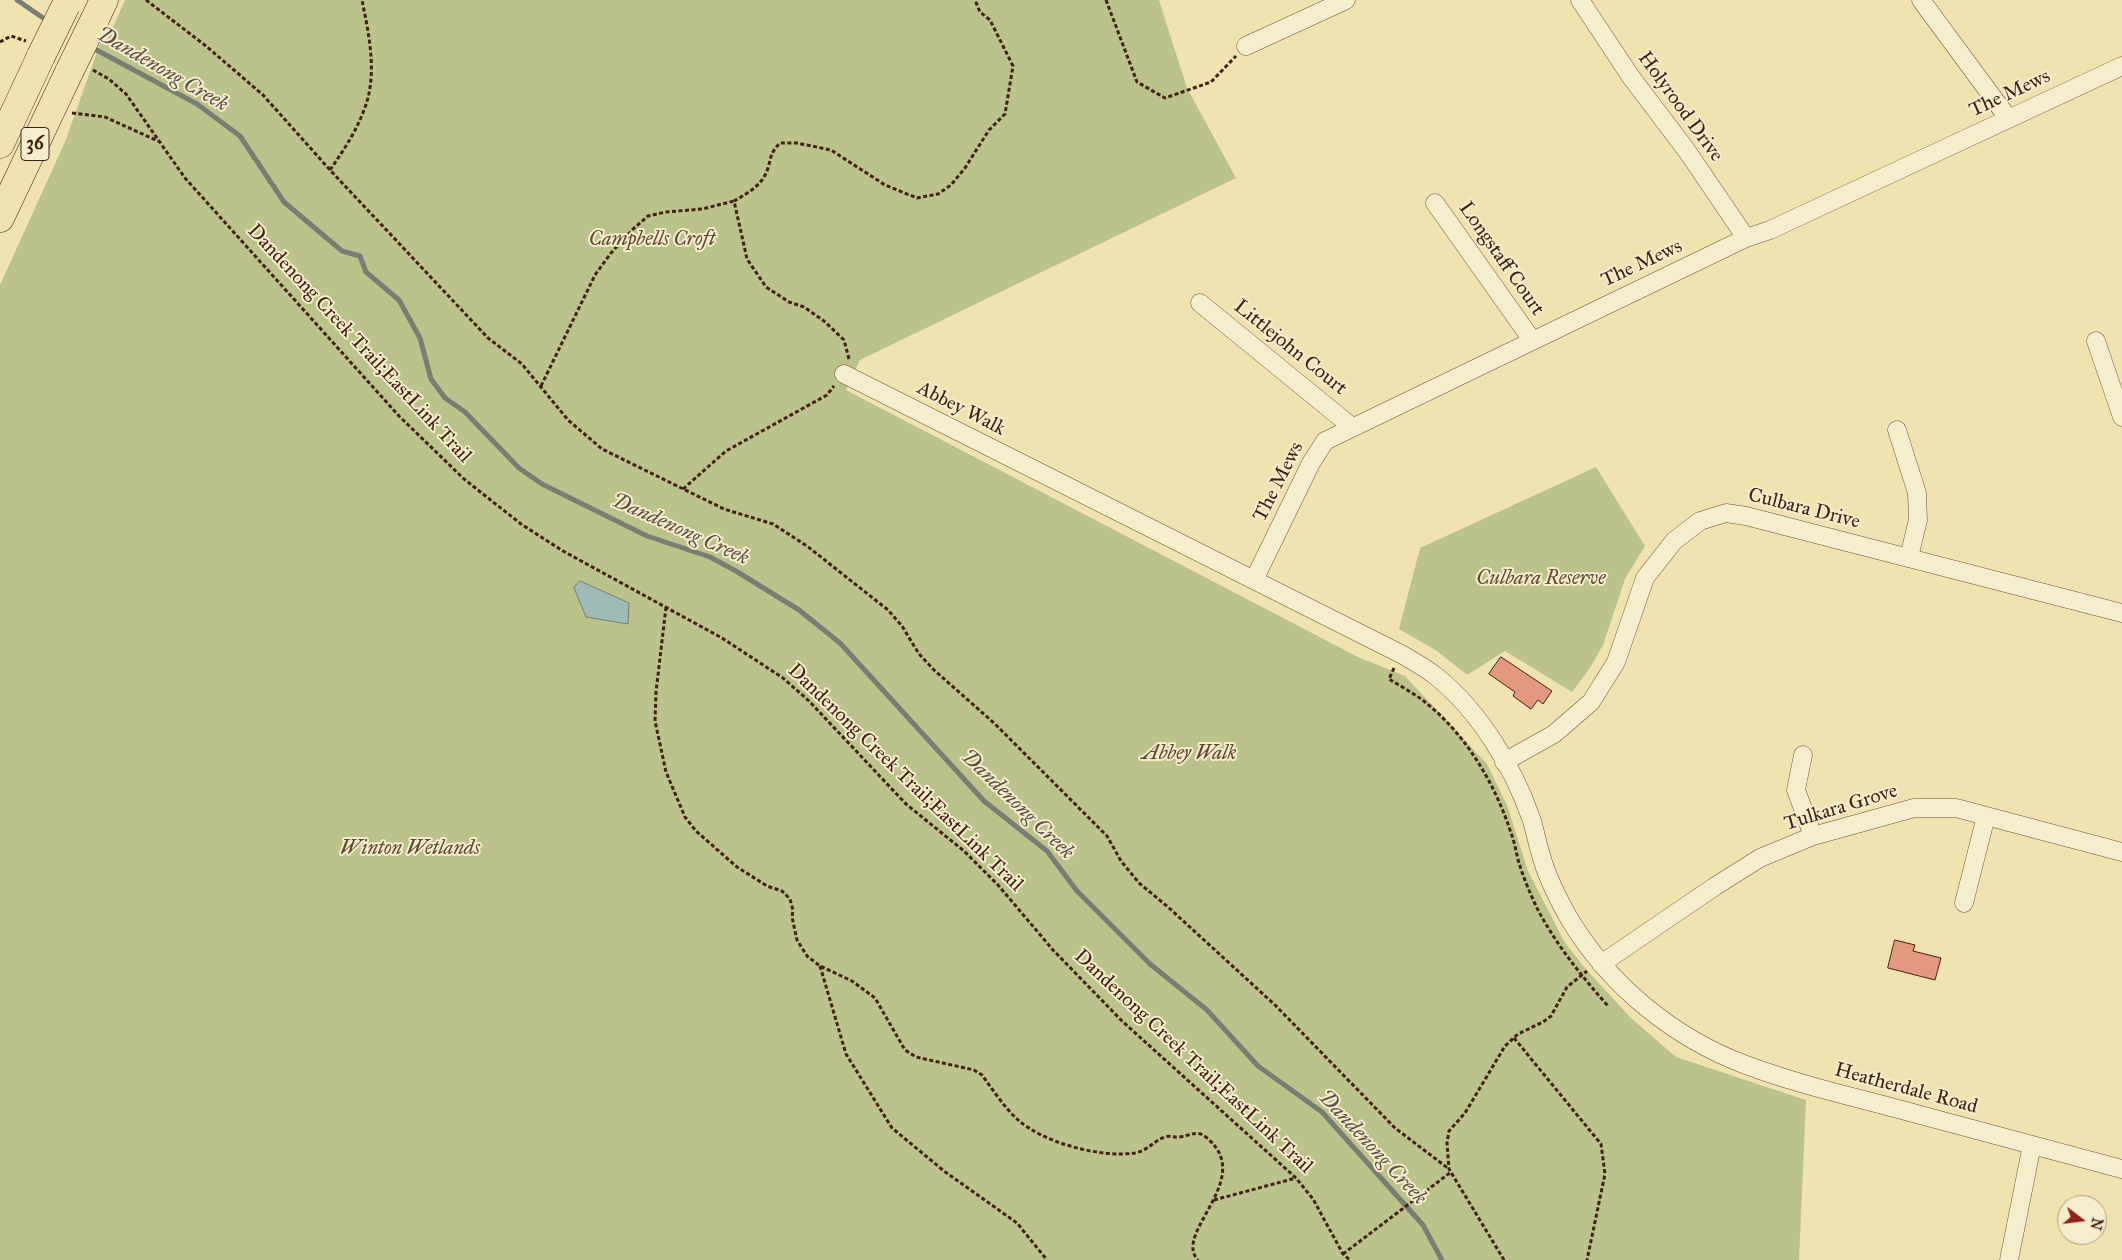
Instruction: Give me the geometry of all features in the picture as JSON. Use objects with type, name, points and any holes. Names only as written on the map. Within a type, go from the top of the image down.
[{"type":"main road","name":"36","points":[[0,144],[68,3]]},
{"type":"main road","name":"36","points":[[0,218],[100,9]]},
{"type":"street","points":[[1246,46],[1346,0]]},
{"type":"street","name":"Holyrood Drive","points":[[1580,0],[1631,77],[1687,151],[1746,238]]},
{"type":"street","points":[[1921,0],[2008,118]]},
{"type":"street","name":"The Mews","points":[[1254,580],[1311,463],[1325,441],[1746,238],[1770,230],[2122,66]]},
{"type":"street","name":"Longstaff Court","points":[[1435,203],[1532,340]]},
{"type":"street","name":"Littlejohn Court","points":[[1200,303],[1352,427]]},
{"type":"street","points":[[2096,341],[2122,418]]},
{"type":"street","name":"Abbey Walk","points":[[844,374],[1401,654],[1437,677],[1463,702],[1483,728],[1520,790],[1552,886],[1578,932],[1601,964],[1633,997],[1657,1016],[1685,1034]]},
{"type":"street","points":[[1897,430],[1917,493],[1918,520],[1908,557]]},
{"type":"street","name":"Culbara Drive","points":[[1504,762],[1554,734],[1590,702],[1616,662],[1645,578],[1674,540],[1700,521],[1726,513],[1746,516],[2122,613]]},
{"type":"street","points":[[1803,755],[1796,790],[1813,836]]},
{"type":"street","name":"Tulkara Grove","points":[[1601,964],[1760,858],[1813,836],[1914,808],[1956,808],[2122,852]]},
{"type":"street","points":[[1964,903],[1986,816]]},
{"type":"street","name":"Heatherdale Road","points":[[1685,1034],[1720,1054],[1780,1077],[2122,1169]]},
{"type":"street","points":[[2009,1260],[2032,1145]]},
{"type":"path","points":[[146,0],[206,46],[263,95],[330,170],[488,338],[522,364],[568,420],[602,449],[724,509],[773,524],[806,546],[888,610],[902,626],[919,654],[934,670],[994,723],[1107,836],[1121,861],[1138,883],[1168,907],[1275,1005],[1396,1128],[1450,1171],[1504,1260]]},
{"type":"path","points":[[330,170],[353,136],[365,109],[371,73],[369,37],[362,0]]},
{"type":"path","points":[[541,386],[596,275],[611,253],[632,230],[648,216],[666,212],[702,209],[734,201],[758,186],[768,168],[770,153],[780,143],[797,143],[831,150],[884,185],[917,198],[938,194],[952,185],[989,130],[1005,114],[1013,66],[990,20],[980,12],[975,0]]},
{"type":"path","points":[[1106,0],[1137,82],[1165,98],[1211,82],[1246,46]]},
{"type":"path","points":[[51,111],[105,117],[160,142]]},
{"type":"path","name":"Dandenong Creek Trail;EastLink Trail","points":[[148,125],[185,178],[399,416],[464,479],[521,524],[563,551],[722,638],[783,678],[809,701],[906,804],[964,851],[998,885],[1053,950],[1122,1021],[1296,1178],[1313,1199],[1343,1254]]},
{"type":"path","points":[[683,489],[726,451],[827,395],[844,374],[849,359],[844,340],[824,321],[804,307],[789,302],[766,287],[747,259],[734,201]]},
{"type":"path","points":[[666,607],[657,676],[655,721],[666,772],[685,816],[696,831],[737,867],[767,886],[782,891],[790,899],[794,910],[792,916],[797,940],[807,956],[820,966],[852,981],[876,998],[905,1050],[916,1057],[974,1070],[982,1075],[1017,1119],[1032,1130],[1047,1137],[1082,1148],[1110,1153],[1148,1149],[1157,1141],[1171,1135],[1178,1138],[1196,1132],[1206,1136],[1213,1143],[1224,1161],[1222,1180],[1213,1200],[1207,1207],[1205,1218],[1193,1238],[1195,1257],[1198,1260]]},
{"type":"path","points":[[1401,654],[1389,679],[1422,700],[1467,746],[1488,778],[1503,809],[1521,868],[1540,912],[1581,975],[1610,1007]]},
{"type":"path","points":[[1350,1260],[1343,1254],[1445,1177],[1450,1171],[1447,1143],[1449,1131],[1465,1113],[1497,1056],[1514,1038],[1551,1016],[1562,994],[1581,975],[1601,964]]},
{"type":"path","points":[[820,966],[846,1054],[892,1128],[944,1171],[1017,1223],[1047,1260]]},
{"type":"path","points":[[1514,1038],[1601,1144],[1606,1174],[1587,1260]]},
{"type":"path","points":[[1213,1200],[1296,1178]]},
{"type":"green space","name":"Winton Wetlands","points":[[125,0],[1159,0],[1187,88],[1236,178],[860,360],[846,390],[1358,657],[1405,676],[1487,764],[1507,805],[1528,871],[1564,941],[1584,967],[1631,1018],[1676,1057],[1806,1100],[1799,1260],[0,1260],[0,285],[65,142],[102,38],[107,40]]},
{"type":"green space","name":"Culbara Reserve","points":[[1596,467],[1645,546],[1625,579],[1603,645],[1590,668],[1572,692],[1505,651],[1467,675],[1437,651],[1399,629],[1420,548]]},
{"type":"water","points":[[580,581],[629,603],[628,624],[586,617],[574,588]]},
{"type":"building","points":[[1501,657],[1552,691],[1543,704],[1538,700],[1531,709],[1513,696],[1515,692],[1489,674]]},
{"type":"building","points":[[1895,940],[1915,945],[1913,951],[1941,958],[1935,980],[1888,968]]},
{"type":"waterway","name":"Dandenong Creek","points":[[17,0],[49,22]]},
{"type":"waterway","name":"Dandenong Creek","points":[[91,47],[197,104],[240,136],[284,202],[342,251],[360,256],[366,272],[399,300],[420,338],[431,379],[445,398],[465,412],[519,468],[542,484],[647,536],[710,557],[736,571],[799,610],[840,643],[984,801],[1047,851],[1077,891],[1150,964],[1207,1010],[1258,1066],[1322,1112],[1423,1225],[1442,1260]]},
{"type":"park label","name":"Campbells Croft","points":[[652,240]]}]
